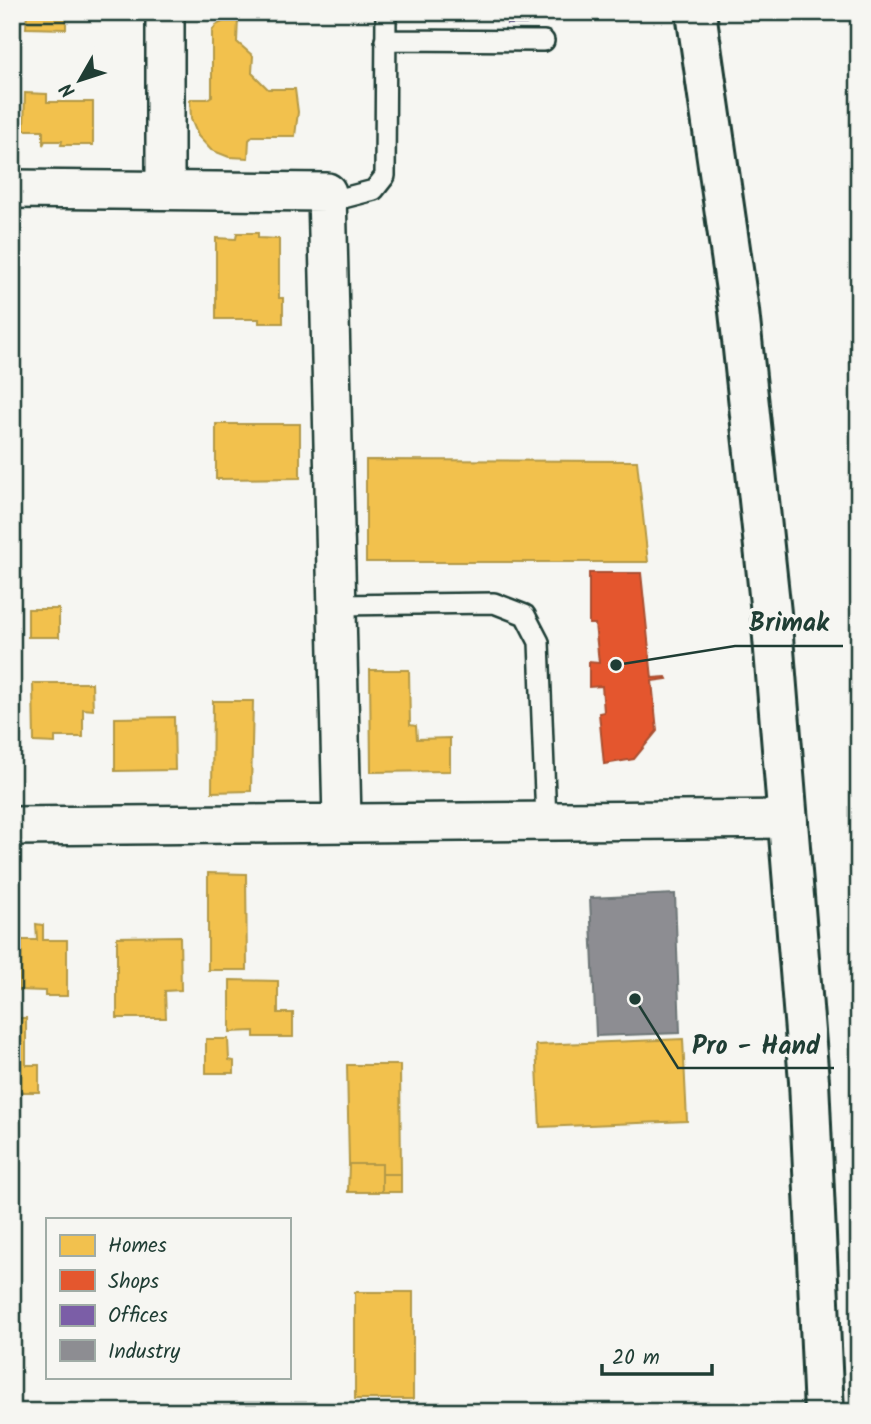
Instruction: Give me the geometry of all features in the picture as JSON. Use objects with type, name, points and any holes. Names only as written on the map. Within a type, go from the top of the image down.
[{"type":"main road","points":[[696,12],[740,325],[771,613],[809,1081],[824,1412]]},
{"type":"street","points":[[164,190],[165,12]]},
{"type":"street","points":[[12,189],[327,192],[342,821]]},
{"type":"street","points":[[12,826],[788,819]]},
{"type":"lane","points":[[327,202],[374,190],[385,176],[386,12]]},
{"type":"lane","points":[[386,40],[544,41]]},
{"type":"lane","points":[[337,605],[494,603],[524,615],[538,642],[546,820]]},
{"type":"building: Homes","points":[[27,12],[66,12],[66,29],[26,28]]},
{"type":"building: Homes","points":[[230,18],[238,18],[237,42],[253,56],[252,73],[268,89],[295,89],[298,112],[295,136],[253,136],[249,140],[248,158],[229,157],[211,150],[198,136],[191,119],[190,99],[207,99],[212,96],[212,31],[216,25]]},
{"type":"building: Homes","points":[[25,93],[47,94],[47,102],[93,102],[93,145],[61,145],[62,141],[45,141],[43,145],[43,130],[24,130]]},
{"type":"building: Homes","points":[[237,233],[258,233],[258,238],[279,239],[279,298],[283,298],[283,323],[259,323],[259,319],[216,319],[216,238],[236,239]]},
{"type":"building: Homes","points":[[12,256],[16,256],[16,337],[12,337]]},
{"type":"building: Homes","points":[[216,424],[300,424],[300,478],[216,479]]},
{"type":"building: Homes","points":[[366,460],[637,461],[648,562],[366,562]]},
{"type":"building: Homes","points":[[28,609],[59,609],[59,637],[28,637]]},
{"type":"building: Homes","points":[[370,670],[409,670],[410,725],[416,726],[417,739],[450,738],[450,771],[371,772]]},
{"type":"building: Homes","points":[[33,683],[92,683],[93,710],[83,709],[83,737],[55,737],[55,743],[34,742]]},
{"type":"building: Homes","points":[[213,701],[253,701],[251,791],[212,792]]},
{"type":"building: Homes","points":[[174,717],[175,770],[115,771],[115,718]]},
{"type":"building: Homes","points":[[208,873],[246,874],[247,970],[208,970]]},
{"type":"building: Homes","points":[[36,924],[43,925],[43,940],[67,940],[67,996],[45,996],[45,991],[18,990],[18,940],[37,940]]},
{"type":"building: Homes","points":[[180,936],[181,990],[165,991],[166,1018],[117,1018],[117,937]]},
{"type":"building: Homes","points":[[230,980],[278,981],[278,1013],[293,1013],[293,1037],[254,1037],[254,1031],[230,1032]]},
{"type":"building: Homes","points":[[12,1018],[26,1018],[26,1065],[39,1065],[39,1092],[12,1092]]},
{"type":"building: Homes","points":[[206,1039],[228,1039],[229,1060],[234,1061],[234,1073],[206,1073]]},
{"type":"building: Homes","points":[[683,1039],[687,1121],[540,1127],[536,1045]]},
{"type":"building: Homes","points":[[347,1065],[400,1065],[401,1174],[382,1174],[382,1164],[349,1164]]},
{"type":"building: Homes","points":[[349,1164],[382,1164],[382,1192],[348,1192]]},
{"type":"building: Homes","points":[[382,1174],[401,1174],[401,1192],[382,1192]]},
{"type":"building: Homes","points":[[355,1292],[413,1292],[413,1399],[355,1399]]},
{"type":"building: Shops","points":[[589,573],[641,573],[652,678],[667,679],[652,681],[657,731],[634,759],[604,764],[599,713],[604,712],[602,686],[589,687],[589,662],[599,663],[595,624],[589,624]]},
{"type":"building: Offices","points":[[507,12],[526,12],[526,24],[507,24]]},
{"type":"building: Industry","points":[[675,894],[680,1033],[596,1036],[590,898]]},
{"type":"place","name":"Brimak","points":[[616,665]]},
{"type":"place","name":"Pro - Hand","points":[[635,999]]}]
